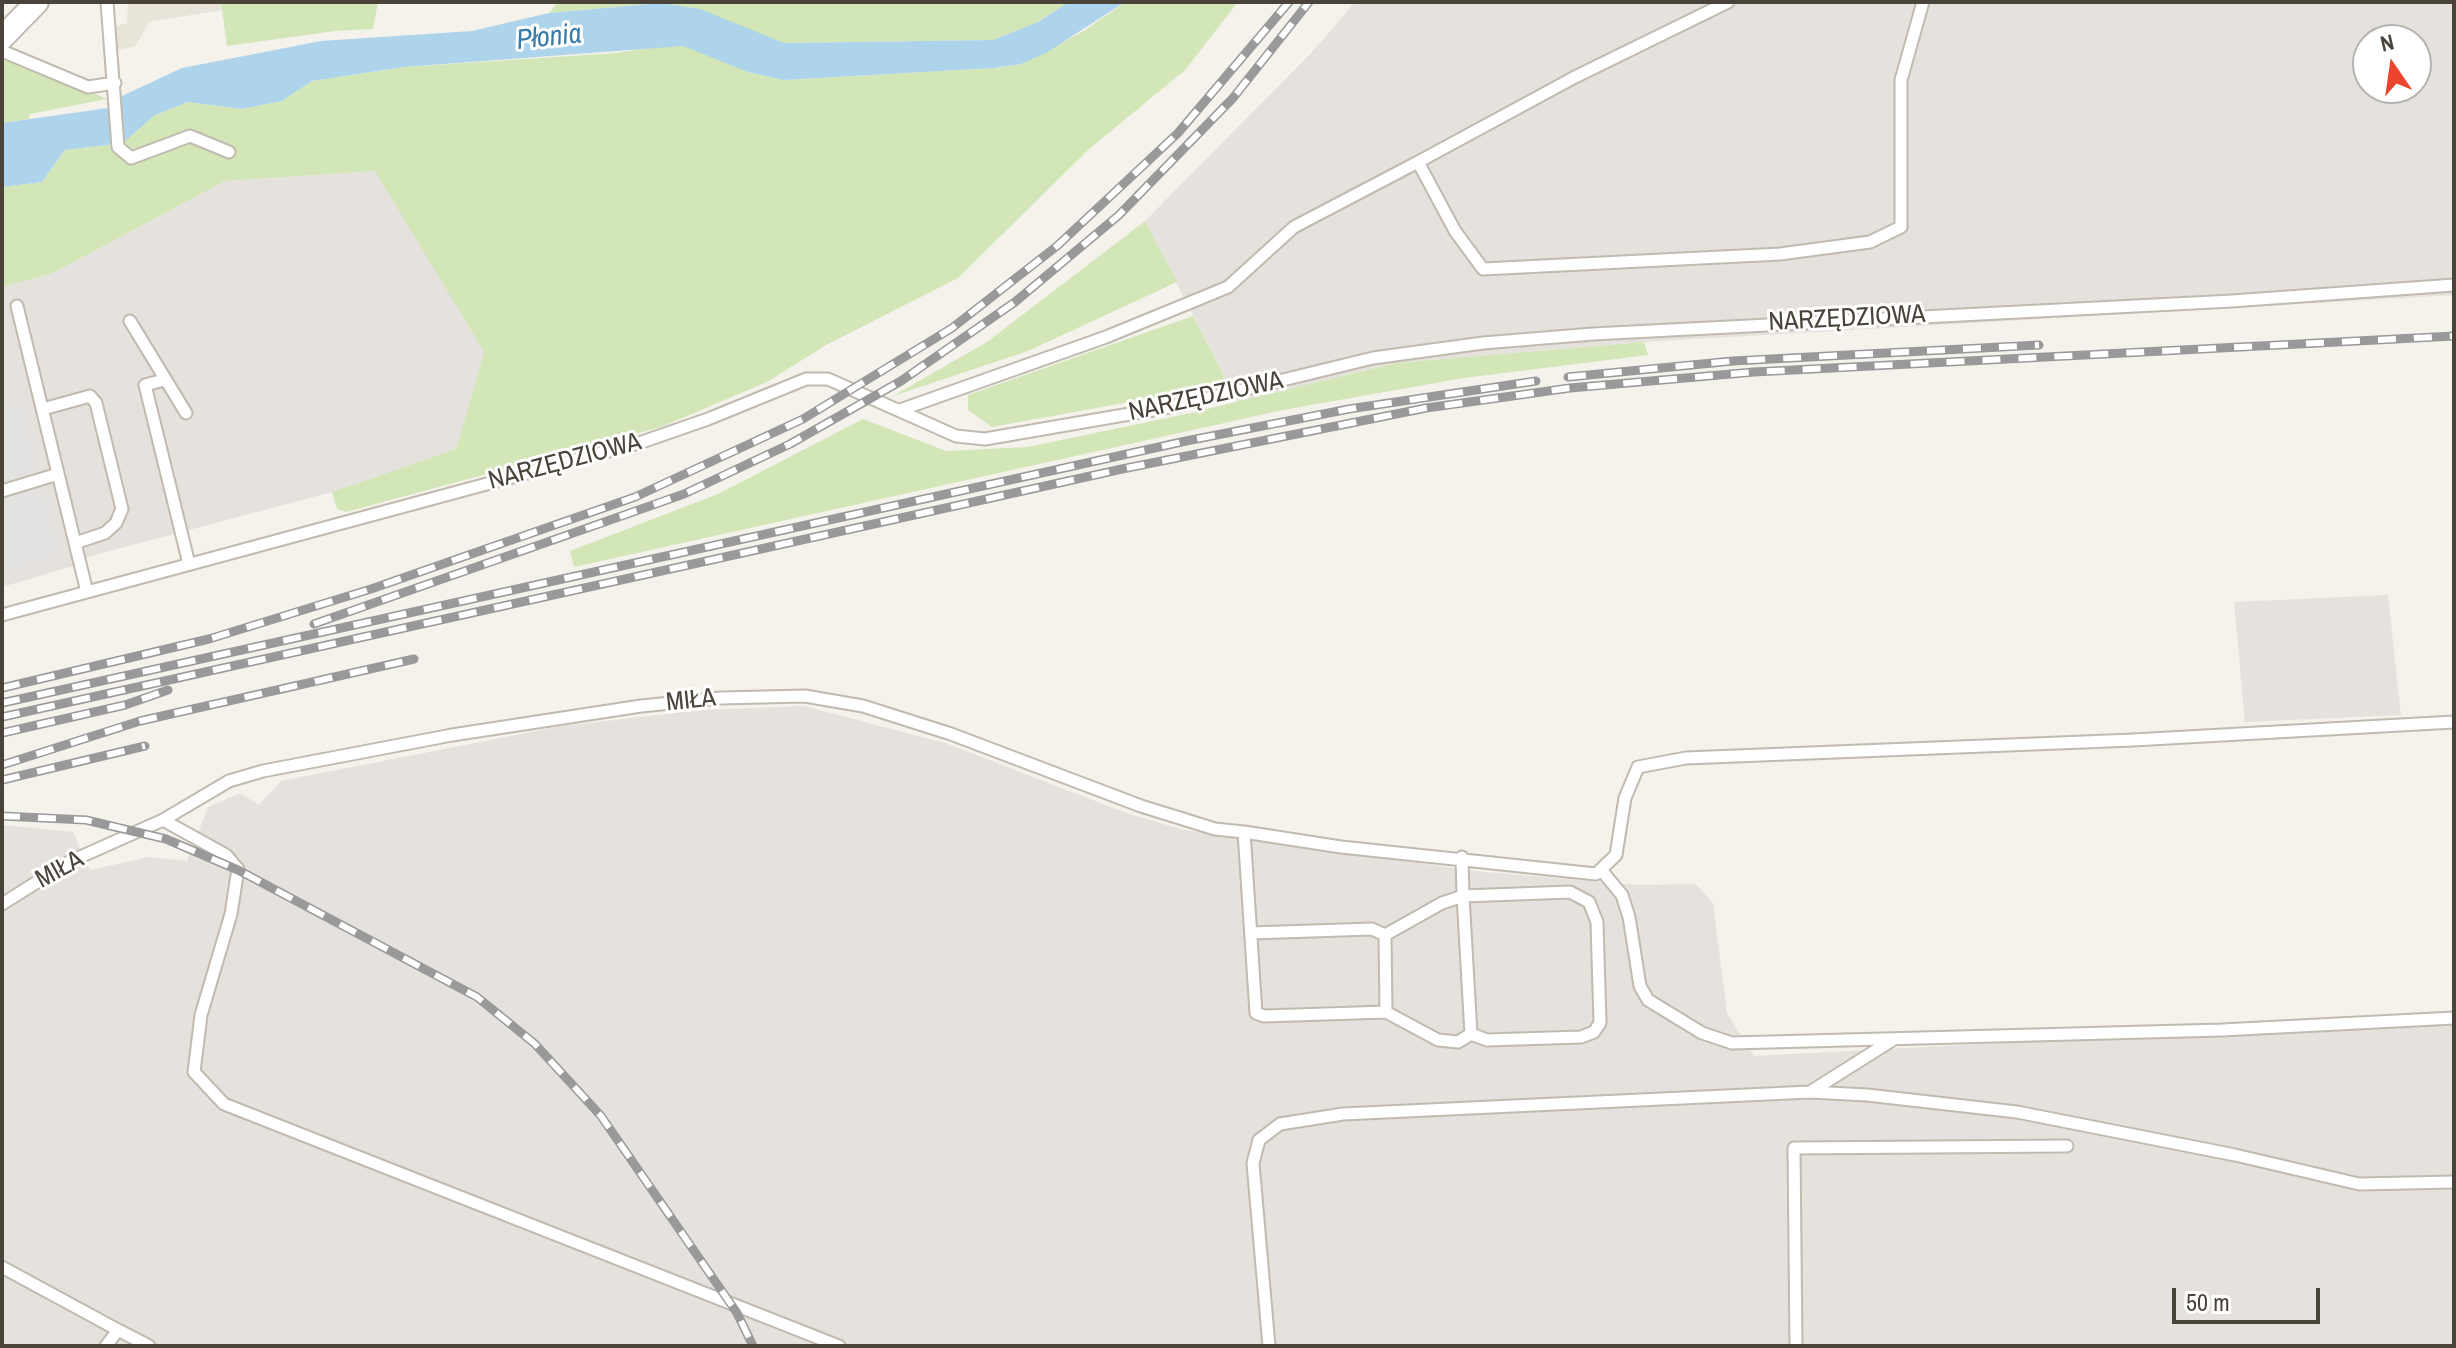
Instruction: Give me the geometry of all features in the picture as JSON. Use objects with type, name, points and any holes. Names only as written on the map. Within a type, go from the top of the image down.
[{"type":"street","points":[[2,38],[37,2]]},
{"type":"lane","points":[[107,2],[118,147],[131,158],[190,136],[229,152]]},
{"type":"lane","points":[[900,410],[1106,337],[1228,287],[1294,227],[1575,77],[1728,2]]},
{"type":"lane","points":[[1418,162],[1455,231],[1483,269],[1780,254],[1870,242],[1901,227],[1901,80],[1923,2]]},
{"type":"lane","points":[[2,51],[88,87],[115,83]]},
{"type":"lane","name":"NARZĘDZIOWA","points":[[2,615],[642,442],[806,379],[828,379],[956,436],[997,439],[1176,406],[1373,358],[1496,342],[1765,324],[2232,301],[2454,285]]},
{"type":"lane","points":[[17,306],[87,592]]},
{"type":"lane","points":[[130,321],[186,413]]},
{"type":"lane","points":[[164,380],[145,385],[189,564]]},
{"type":"lane","points":[[43,409],[90,396],[96,403],[122,509],[116,523],[105,533],[75,543]]},
{"type":"lane","points":[[2,491],[58,474]]},
{"type":"lane","name":"MIŁA","points":[[2,904],[69,862],[163,820],[229,781],[263,771],[452,735],[641,706],[770,695],[863,706],[951,734],[1141,806],[1215,829],[1341,847],[1462,857],[1596,874],[1602,871]]},
{"type":"lane","points":[[2454,722],[2133,740],[1686,758],[1638,767],[1625,798],[1616,855],[1602,871],[1622,895],[1629,917],[1640,986],[1648,1000],[1673,1018],[1732,1043],[2222,1030],[2454,1018]]},
{"type":"lane","points":[[163,820],[226,855],[238,870],[231,914],[201,1015],[194,1072],[224,1104],[839,1346]]},
{"type":"lane","points":[[1244,832],[1256,1013],[1264,1016],[1386,1012],[1438,1040],[1458,1042],[1471,1034]]},
{"type":"lane","points":[[1462,857],[1471,1034]]},
{"type":"lane","points":[[1385,935],[1442,903],[1463,896],[1570,892],[1589,902],[1597,922],[1600,1023],[1594,1032],[1581,1037],[1487,1040],[1471,1034]]},
{"type":"lane","points":[[1251,933],[1372,929],[1385,935]]},
{"type":"lane","points":[[1385,935],[1386,1012]]},
{"type":"lane","points":[[1810,1092],[1894,1039]]},
{"type":"lane","points":[[1269,1346],[1253,1163],[1259,1140],[1280,1124],[1343,1114],[1810,1092],[1867,1095],[2017,1112],[2235,1155],[2359,1184],[2454,1182]]},
{"type":"lane","points":[[1796,1346],[1794,1148],[2067,1146]]},
{"type":"lane","points":[[2,1267],[149,1346]]},
{"type":"lane","points":[[106,1346],[118,1330]]},
{"type":"shaded area","points":[[128,2],[221,2],[222,10],[149,22],[135,47],[114,50],[112,27],[127,23]]},
{"type":"shaded area","points":[[1355,2],[2454,2],[2454,295],[1644,342],[1396,363],[1237,402],[1145,221],[1313,51]]},
{"type":"shaded area","points":[[376,171],[484,352],[456,449],[332,492],[87,557],[80,564],[2,587],[2,287],[53,273],[225,181]]},
{"type":"shaded area","points":[[22,402],[62,555],[2,574],[2,407]]},
{"type":"shaded area","points":[[2388,595],[2401,715],[2245,722],[2234,602]]},
{"type":"shaded area","points":[[804,706],[945,743],[1129,814],[1184,830],[1475,871],[1638,885],[1696,884],[1713,903],[1727,1013],[1754,1056],[2454,1019],[2454,1346],[2,1346],[2,825],[73,832],[90,870],[149,857],[187,861],[208,807],[240,793],[259,805],[281,781],[562,726],[702,710]]},
{"type":"green space","points":[[221,2],[378,2],[373,29],[335,31],[227,46]]},
{"type":"green space","points":[[558,2],[1069,2],[1038,22],[993,40],[784,43],[661,3],[549,13]]},
{"type":"green space","points":[[1125,2],[1238,2],[1185,70],[1088,150],[958,278],[826,345],[767,382],[661,427],[346,512],[337,509],[332,492],[456,449],[484,352],[375,171],[225,181],[53,273],[2,287],[2,187],[42,182],[65,150],[123,143],[155,115],[188,102],[242,109],[282,101],[312,81],[404,67],[616,53],[680,43],[748,72],[784,80],[994,68],[1021,64],[1084,31]]},
{"type":"green space","points":[[11,57],[107,99],[30,114],[29,119],[2,123],[2,63]]},
{"type":"green space","points":[[1145,221],[1177,282],[1028,351],[893,396],[987,342]]},
{"type":"green space","points":[[1193,316],[1228,384],[992,427],[968,410],[968,395]]},
{"type":"green space","points":[[1644,342],[1648,355],[1464,378],[1283,410],[574,567],[570,551],[718,494],[863,419],[946,451],[1028,447],[1191,413],[1396,363]]},
{"type":"water","name":"Płonia","points":[[1069,2],[1125,2],[1046,53],[1021,64],[994,68],[784,80],[748,72],[683,46],[404,67],[312,81],[282,101],[242,109],[188,102],[155,115],[123,143],[65,150],[42,182],[2,187],[2,123],[108,108],[122,96],[182,68],[321,41],[472,31],[549,13],[661,3],[700,9],[784,43],[993,40],[1038,22]]},
{"type":"railway","points":[[2,688],[209,639],[371,589],[635,497],[803,419],[952,328],[1057,246],[1178,133],[1289,2]]},
{"type":"railway","points":[[314,624],[684,494],[790,444],[901,381],[1015,302],[1119,215],[1233,98],[1309,2]]},
{"type":"railway","points":[[2,717],[1122,469],[1426,408],[1570,388],[1754,372],[2454,336]]},
{"type":"railway","points":[[1568,377],[1733,361],[2039,345]]},
{"type":"railway","points":[[2,703],[1186,441],[1349,409],[1536,381]]},
{"type":"railway","points":[[2,765],[140,721],[414,659]]},
{"type":"railway","points":[[2,733],[125,705],[168,690]]},
{"type":"railway","points":[[2,780],[145,746]]},
{"type":"railway","points":[[2,816],[86,820],[166,839],[238,870],[477,997],[535,1044],[601,1116],[737,1313],[753,1346]]}]
